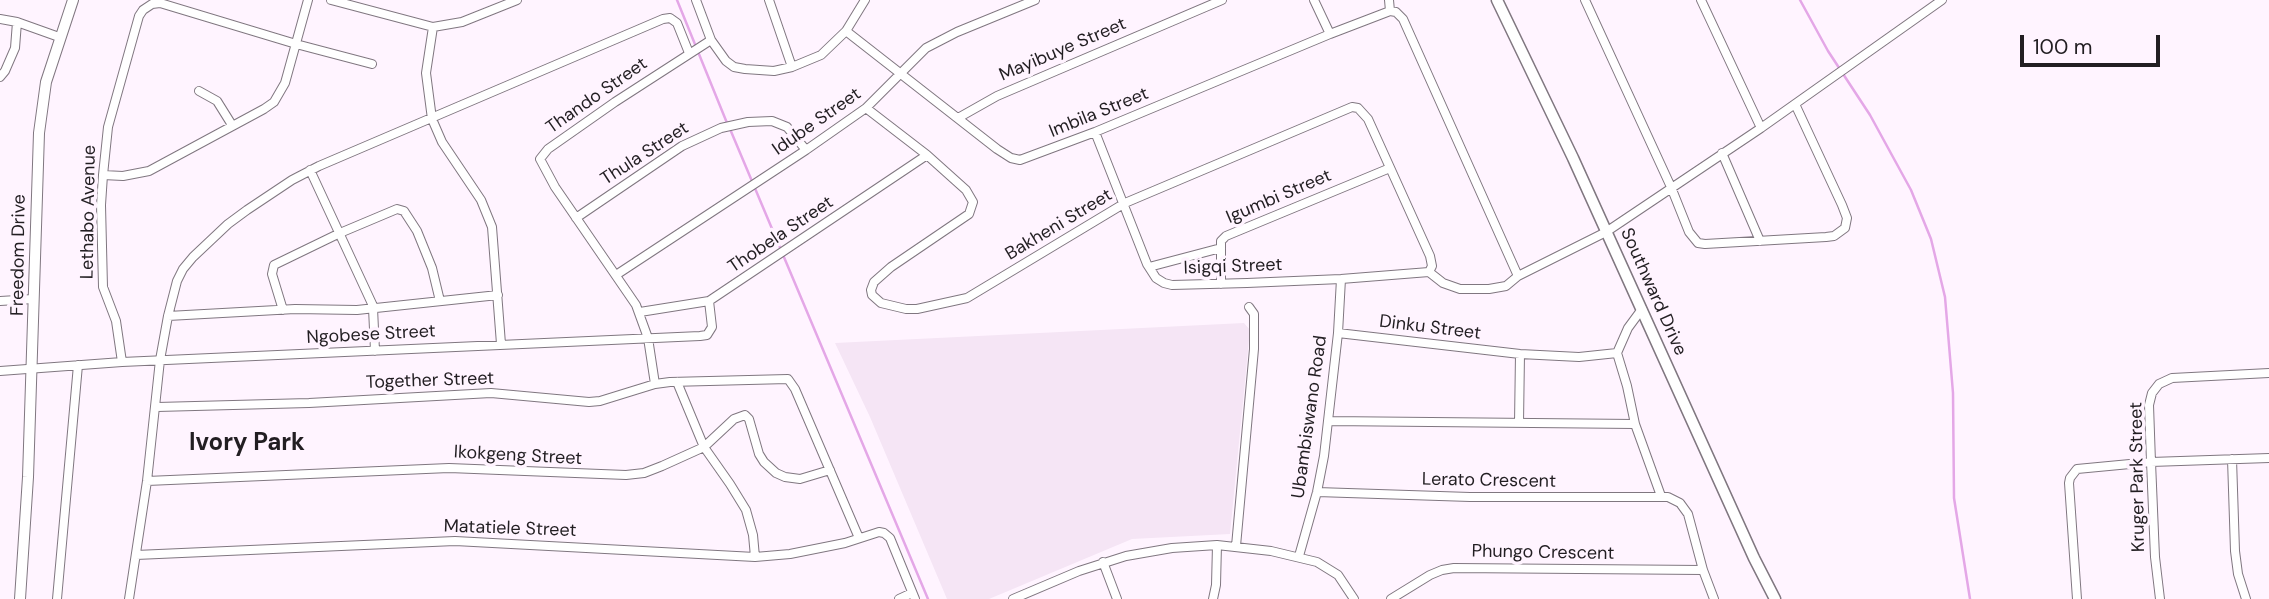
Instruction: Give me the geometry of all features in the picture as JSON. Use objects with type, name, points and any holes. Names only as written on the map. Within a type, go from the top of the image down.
[{"type":"main road","name":"Southward Drive","points":[[1497,0],[1573,158],[1775,599]]},
{"type":"street","name":"Freedom Drive","points":[[20,599],[28,477],[39,133],[46,82],[73,0]]},
{"type":"street","points":[[103,175],[123,176],[149,171],[264,109],[281,93],[308,0]]},
{"type":"street","points":[[331,0],[433,27],[461,22],[517,0]]},
{"type":"street","points":[[696,0],[710,40],[726,61],[734,67],[758,71],[792,67],[821,55],[846,31],[865,0]]},
{"type":"street","points":[[769,0],[792,67]]},
{"type":"street","name":"Idube Street","points":[[616,275],[866,108],[926,48],[1035,0]]},
{"type":"street","name":"Mayibuye Street","points":[[958,118],[997,96],[1222,0]]},
{"type":"street","points":[[1314,0],[1330,34]]},
{"type":"street","points":[[1389,0],[1390,11],[1396,12],[1403,19],[1518,275]]},
{"type":"street","points":[[1585,0],[1689,232],[1698,243],[1826,237],[1840,233],[1847,224],[1842,205],[1795,104]]},
{"type":"street","points":[[1701,0],[1761,128]]},
{"type":"street","points":[[1429,272],[1452,287],[1468,290],[1506,286],[1518,275],[1606,232],[1761,128],[1942,0]]},
{"type":"street","name":"Lethabo Avenue","points":[[122,362],[116,321],[102,277],[103,175],[108,127],[139,16],[146,7],[160,3],[372,64]]},
{"type":"street","name":"Imbila Street","points":[[846,31],[997,149],[1020,160],[1390,11]]},
{"type":"street","points":[[129,599],[148,481],[167,316],[177,281],[193,257],[228,224],[310,170],[663,19],[670,18],[677,23],[689,53]]},
{"type":"street","points":[[0,19],[59,37]]},
{"type":"street","points":[[0,77],[15,48],[17,22]]},
{"type":"street","points":[[433,27],[426,73],[432,119],[442,142],[488,213],[495,245],[500,344]]},
{"type":"street","name":"Thando Street","points":[[648,338],[640,312],[555,187],[541,163],[542,155],[615,102],[710,40]]},
{"type":"street","points":[[199,91],[217,101],[232,125]]},
{"type":"street","name":"Bakheni Street","points":[[866,108],[927,155],[966,190],[973,202],[969,214],[874,282],[872,295],[881,303],[917,309],[967,298],[1125,203],[1352,107],[1358,108],[1368,119],[1430,256],[1432,266],[1429,272]]},
{"type":"street","name":"Thula Street","points":[[576,218],[682,146],[721,128],[748,122],[772,121],[787,127],[806,150]]},
{"type":"street","points":[[1095,132],[1149,267],[1221,248]]},
{"type":"street","points":[[1722,153],[1760,241]]},
{"type":"street","name":"Thobela Street","points":[[640,312],[709,301],[927,155]]},
{"type":"street","name":"Igumbi Street","points":[[1222,284],[1222,241],[1231,233],[1390,169]]},
{"type":"street","points":[[310,170],[374,308],[375,351]]},
{"type":"street","points":[[283,310],[272,267],[340,233],[397,209],[404,211],[425,250],[440,301]]},
{"type":"street","name":"Isigqi Street","points":[[1149,267],[1156,278],[1172,285],[1341,279],[1429,272]]},
{"type":"street","name":"Ubambiswano Road","points":[[1298,556],[1317,492],[1338,333],[1341,279]]},
{"type":"street","points":[[167,316],[283,310],[343,311],[498,295]]},
{"type":"street","points":[[0,301],[33,299]]},
{"type":"street","name":"Ngobese Street","points":[[0,371],[160,360],[707,335],[712,327],[709,301]]},
{"type":"street","points":[[1236,546],[1254,349],[1254,314],[1249,307]]},
{"type":"street","points":[[1642,309],[1628,328],[1616,353],[1635,424],[1661,496],[1674,499],[1685,508],[1714,599]]},
{"type":"street","name":"Dinku Street","points":[[1338,333],[1520,354],[1579,357],[1616,353]]},
{"type":"street","points":[[648,338],[655,384]]},
{"type":"street","points":[[1519,423],[1520,354]]},
{"type":"street","points":[[57,599],[78,365]]},
{"type":"street","name":"Kruger Park Street","points":[[2160,599],[2155,557],[2151,462],[2149,405],[2152,394],[2159,384],[2181,376],[2269,373]]},
{"type":"street","name":"Together Street","points":[[157,407],[309,403],[491,393],[590,402],[655,384],[788,379],[795,389],[830,470]]},
{"type":"street","points":[[677,382],[704,447],[746,510],[753,535],[755,557]]},
{"type":"street","name":"Ikokgeng Street","points":[[148,481],[449,468],[626,475],[653,469],[704,447],[734,419],[745,415],[749,419],[759,454],[776,473],[800,479],[830,470]]},
{"type":"street","points":[[1328,421],[1635,424]]},
{"type":"street","points":[[2077,599],[2070,478],[2073,472],[2083,467],[2151,462],[2269,458]]},
{"type":"street","points":[[2232,459],[2235,551],[2246,599]]},
{"type":"street","points":[[830,470],[859,538]]},
{"type":"street","name":"Lerato Crescent","points":[[1317,492],[1470,497],[1661,496]]},
{"type":"street","name":"Matatiele Street","points":[[136,555],[455,541],[755,557],[790,554],[880,532],[890,538],[914,596]]},
{"type":"street","points":[[1213,599],[1217,545]]},
{"type":"street","points":[[1013,599],[1029,596],[1103,562],[1147,551],[1217,545],[1298,556],[1330,568],[1354,599]]},
{"type":"street","points":[[1103,562],[1117,599]]},
{"type":"street","name":"Phungo Crescent","points":[[1391,599],[1430,575],[1454,568],[1703,570]]},
{"type":"street","points":[[899,599],[914,596]]},
{"type":"shaded area","points":[[1244,323],[1250,330],[1230,534],[1132,539],[989,599],[947,599],[870,417],[835,343]]},
{"type":"waterway","points":[[677,0],[727,123]]},
{"type":"waterway","points":[[1800,0],[1828,51],[1870,115],[1911,190],[1931,239],[1945,297],[1953,393],[1954,498],[1970,599]]},
{"type":"waterway","points":[[730,129],[928,599]]},
{"type":"district","name":"Ivory Park","points":[[247,444]]}]
